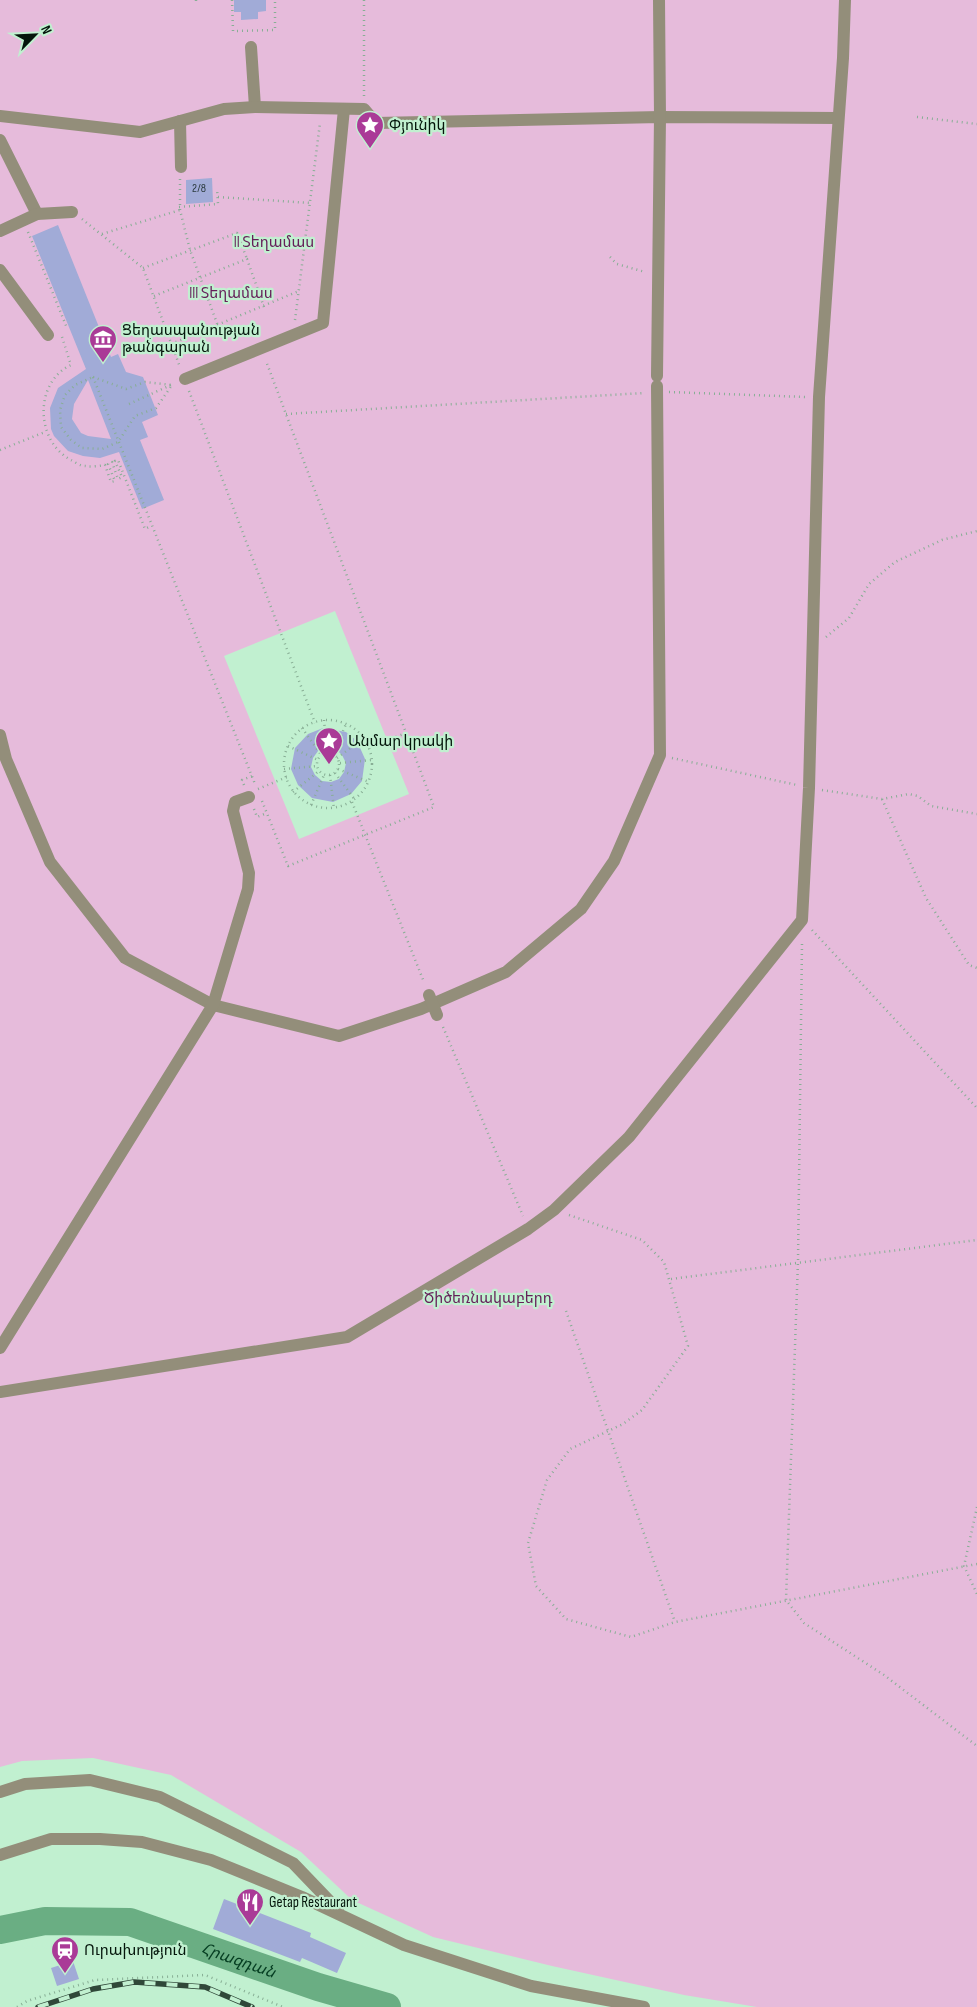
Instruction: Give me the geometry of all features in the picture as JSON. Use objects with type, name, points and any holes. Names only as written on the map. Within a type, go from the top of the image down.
[{"type":"street","points":[[0,735],[6,758],[50,862],[126,958],[214,1005],[339,1036],[433,1005],[506,972],[581,909],[614,862],[660,755],[657,385],[660,117],[659,0]]},
{"type":"street","points":[[0,1392],[347,1338],[526,1224],[554,1210],[629,1137],[802,920],[814,648],[819,397],[845,0]]},
{"type":"street","points":[[251,47],[255,107]]},
{"type":"street","points":[[0,116],[140,132],[224,109],[255,107],[364,109],[376,122],[660,117],[838,118]]},
{"type":"street","points":[[185,379],[323,323],[344,109]]},
{"type":"street","points":[[180,121],[181,167]]},
{"type":"street","points":[[0,140],[37,214]]},
{"type":"street","points":[[0,231],[37,214],[72,212]]},
{"type":"street","points":[[0,270],[54,333]]},
{"type":"street","points":[[0,1348],[214,1005],[248,889],[249,874],[233,811],[235,802],[253,793]]},
{"type":"street","points":[[0,1792],[24,1784],[90,1780],[160,1797],[293,1863],[343,1915]]},
{"type":"street","points":[[0,1855],[51,1839],[100,1838],[142,1842],[211,1860],[343,1915],[404,1946],[531,1986],[644,2007]]},
{"type":"path","points":[[232,0],[233,31],[252,32],[275,30],[274,0]]},
{"type":"path","points":[[364,0],[364,109]]},
{"type":"path","points":[[295,321],[311,203],[321,109]]},
{"type":"path","points":[[917,117],[977,124]]},
{"type":"path","points":[[181,167],[179,208],[190,250],[218,326]]},
{"type":"path","points":[[102,234],[179,208],[218,204],[217,189]]},
{"type":"path","points":[[213,198],[311,203]]},
{"type":"path","points":[[93,226],[143,268],[315,723]]},
{"type":"path","points":[[27,230],[67,328],[69,328]]},
{"type":"path","points":[[143,268],[237,233],[264,307]]},
{"type":"path","points":[[610,257],[618,264],[641,272],[659,270]]},
{"type":"path","points":[[153,296],[247,259]]},
{"type":"path","points":[[171,344],[299,291]]},
{"type":"path","points":[[54,333],[71,365],[62,369],[44,395],[43,414],[45,432],[62,455],[84,466],[105,466],[111,482],[115,481],[108,464],[112,462],[118,479],[122,478],[115,461],[118,460],[145,529],[152,526]]},
{"type":"path","points":[[92,377],[152,526],[253,793],[288,866],[434,807],[266,360]]},
{"type":"path","points":[[92,377],[126,388],[145,382],[172,385],[156,408],[135,416],[118,442],[102,449],[82,448],[71,440],[61,427],[60,410],[66,395],[74,386],[92,377]]},
{"type":"path","points":[[129,404],[185,379]]},
{"type":"path","points":[[286,414],[657,385],[819,397]]},
{"type":"path","points":[[0,450],[45,432]]},
{"type":"path","points":[[814,648],[849,618],[869,584],[895,562],[942,540],[977,531]]},
{"type":"path","points":[[324,720],[327,753]]},
{"type":"path","points":[[324,720],[346,724],[364,738],[372,760],[369,782],[354,801],[334,809],[311,806],[293,792],[284,769],[287,746],[302,728],[315,723],[324,720]]},
{"type":"path","points":[[333,754],[346,724]]},
{"type":"path","points":[[302,728],[322,756]]},
{"type":"path","points":[[368,748],[406,733]]},
{"type":"path","points":[[337,758],[364,738]]},
{"type":"path","points":[[287,746],[318,760]]},
{"type":"path","points":[[327,753],[333,754],[340,763],[338,769],[330,776],[324,775],[317,766],[318,760],[327,753]]},
{"type":"path","points":[[660,755],[809,788],[882,799],[909,794],[918,796],[931,806],[977,814]]},
{"type":"path","points":[[340,763],[372,760]]},
{"type":"path","points":[[284,769],[317,766]]},
{"type":"path","points":[[338,769],[369,782]]},
{"type":"path","points":[[293,792],[319,771]]},
{"type":"path","points":[[335,773],[354,801],[365,834],[433,1005],[526,1224]]},
{"type":"path","points":[[311,806],[324,775]]},
{"type":"path","points":[[330,776],[334,809]]},
{"type":"path","points":[[253,793],[287,777]]},
{"type":"path","points":[[882,799],[926,898],[969,965],[977,968]]},
{"type":"path","points":[[802,920],[977,1108]]},
{"type":"path","points":[[802,920],[798,1261],[786,1600],[804,1623],[884,1675],[977,1746]]},
{"type":"path","points":[[554,1210],[642,1240],[664,1262],[671,1279],[688,1346],[642,1410],[608,1432],[570,1450],[547,1480],[528,1543],[536,1586],[566,1619],[631,1637],[674,1622],[977,1564]]},
{"type":"path","points":[[671,1279],[798,1261],[977,1240]]},
{"type":"path","points":[[566,1311],[674,1622]]},
{"type":"path","points":[[977,1507],[964,1566],[977,1594]]},
{"type":"path","points":[[17,2007],[27,2001],[95,1980],[205,1975],[283,2007]]},
{"type":"green space","name":"Ծիծեռնակաբերդ","points":[[0,0],[977,0],[977,2007],[757,2007],[684,1995],[433,1937],[352,1900],[301,1852],[171,1775],[93,1758],[22,1761],[0,1767]],"holes":[[[335,611],[409,794],[299,839],[224,656]]]},
{"type":"building","points":[[234,0],[266,0],[266,11],[258,12],[258,19],[241,20],[241,12],[234,12]]},
{"type":"building","points":[[212,178],[213,202],[186,204],[186,180]]},
{"type":"building","name":"Ցեղասպանության թանգարան","points":[[58,225],[111,357],[118,354],[126,372],[143,377],[158,415],[142,422],[148,437],[140,440],[164,500],[142,509],[119,452],[100,458],[83,456],[68,451],[54,436],[51,429],[50,408],[58,388],[86,369],[32,236]],"holes":[[[88,380],[111,439],[88,436],[81,433],[72,419],[74,404]]]},
{"type":"building","points":[[323,728],[346,732],[357,741],[365,759],[362,781],[351,794],[333,802],[312,798],[298,785],[291,769],[295,748],[308,734]],"holes":[[[326,748],[336,749],[346,763],[344,772],[339,779],[331,782],[322,781],[315,775],[311,767],[313,758],[318,751]]]},
{"type":"building","name":"Getap Restaurant","points":[[224,1899],[311,1933],[310,1937],[346,1953],[337,1973],[302,1958],[300,1962],[213,1929]]},
{"type":"building","name":"Ուրախություն","points":[[73,1961],[79,1979],[57,1986],[51,1968]]},
{"type":"waterway","name":"Հրազդան","points":[[0,1930],[45,1921],[130,1922],[318,1987],[387,2007]]},
{"type":"railway","points":[[38,2007],[93,1989],[134,1982],[205,1987],[252,2007]]},
{"type":"place","name":"Փյունիկ","points":[[370,149]]},
{"type":"place","name":"Ցեղասպանության թանգարան","points":[[103,363]]},
{"type":"place","name":"Անմար կրակի","points":[[329,765]]},
{"type":"place","name":"Getap Restaurant","points":[[250,1926]]},
{"type":"place","name":"Ուրախություն","points":[[65,1974]]},
{"type":"park label","name":"II Տեղամաս","points":[[274,242]]},
{"type":"park label","name":"III Տեղամաս","points":[[231,293]]}]
